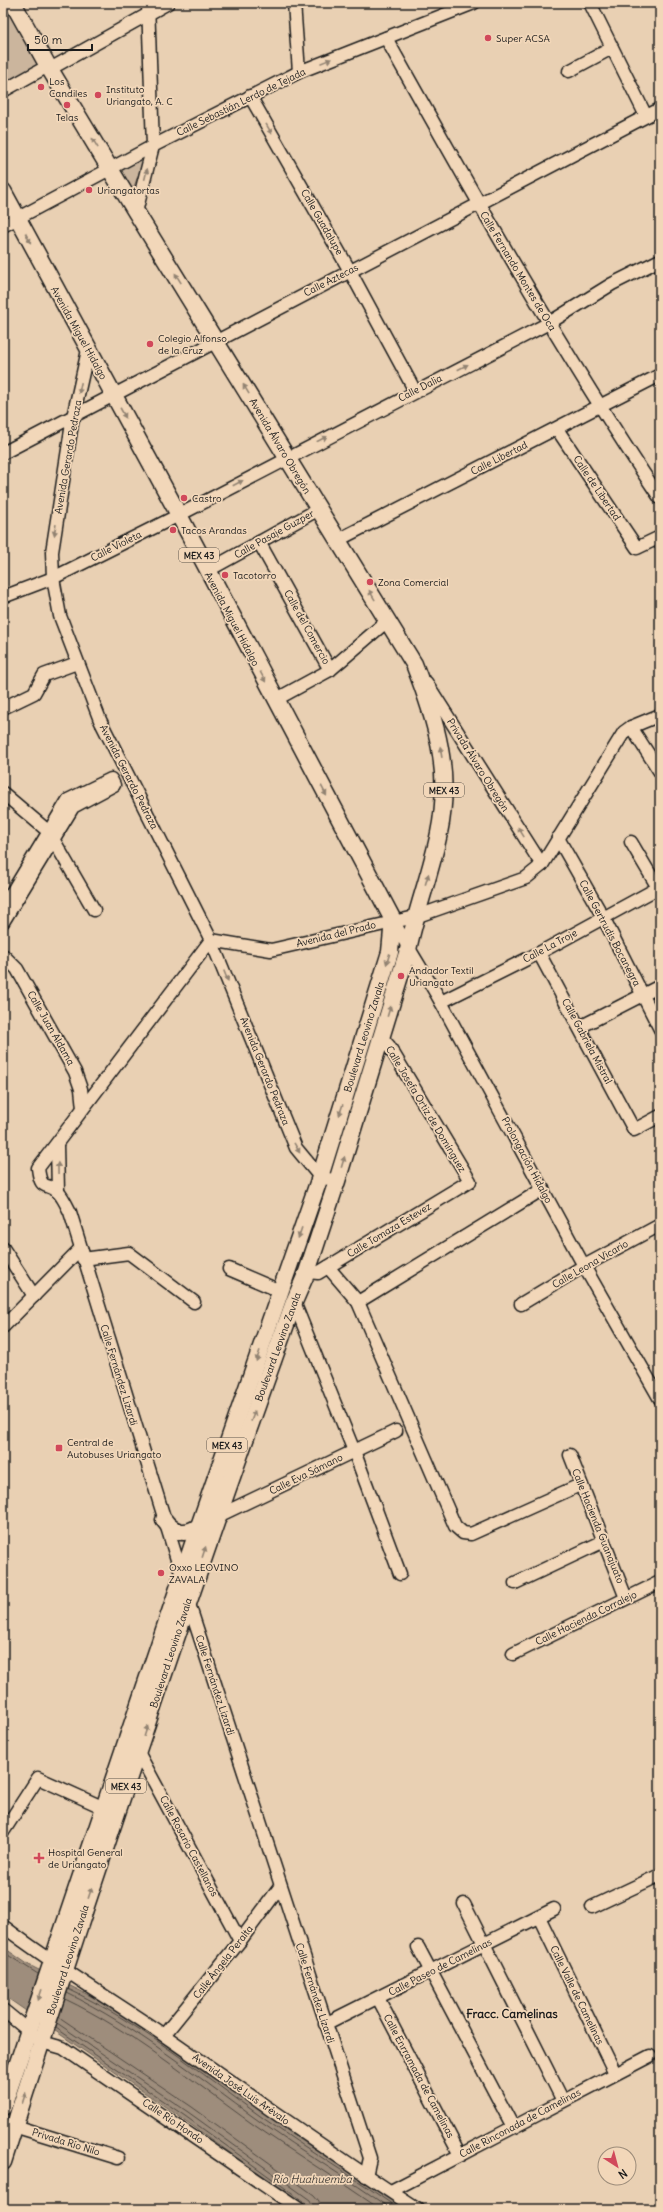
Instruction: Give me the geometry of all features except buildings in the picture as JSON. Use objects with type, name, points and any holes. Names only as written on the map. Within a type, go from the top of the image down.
[{"type":"main road","name":"Avenida Álvaro Obregón","points":[[13,3],[49,68],[111,168],[136,212],[414,664],[438,729],[444,773],[440,831],[415,917]]},
{"type":"main road","name":"Avenida Miguel Hidalgo","points":[[3,191],[88,350],[179,515],[207,572],[393,920]]},
{"type":"main road","name":"Boulevard Leovino Zavala","points":[[3,2107],[29,2027],[57,1968],[110,1811],[182,1576],[209,1525],[294,1302],[307,1272],[337,1181],[408,950],[415,917]]},
{"type":"main road","name":"Boulevard Leovino Zavala","points":[[110,1811],[138,1752],[188,1603],[209,1525],[280,1291],[320,1178],[361,1050],[390,952],[393,920]]},
{"type":"main road","points":[[361,1050],[376,1055]]},
{"type":"main road","points":[[164,1520],[169,1528],[177,1532],[192,1531],[209,1525]]},
{"type":"main road","name":"Boulevard Leovino Zavala","points":[[3,2162],[43,2038],[57,1968]]},
{"type":"street","points":[[3,91],[49,68],[148,8],[168,3]]},
{"type":"street","points":[[294,3],[299,72]]},
{"type":"street","name":"Calle Sebastián Lerdo de Tejada","points":[[3,226],[153,146],[299,72],[472,3]]},
{"type":"street","points":[[590,3],[646,116]]},
{"type":"street","points":[[136,212],[153,146],[148,8]]},
{"type":"street","name":"Calle Fernando Montes de Oca","points":[[386,38],[478,204],[599,407],[660,498]]},
{"type":"street","points":[[569,71],[612,48]]},
{"type":"street","name":"Calle Guadalupe","points":[[250,96],[350,270],[415,391]]},
{"type":"street","name":"Calle Aztecas","points":[[3,453],[216,340],[660,109]]},
{"type":"street","name":"Calle Dalia","points":[[179,515],[287,457],[549,323],[612,284],[660,260]]},
{"type":"street","name":"Avenida Gerardo Pedraza","points":[[88,350],[73,417],[52,552],[53,578],[60,616],[100,720],[211,940],[296,1148],[320,1178]]},
{"type":"street","name":"Calle Libertad","points":[[338,540],[660,375]]},
{"type":"street","name":"Calle de Libertad","points":[[557,429],[637,548],[660,537]]},
{"type":"street","name":"Calle Pasaje Guzper","points":[[207,572],[319,509]]},
{"type":"street","name":"Calle Violeta","points":[[3,597],[53,578],[179,515]]},
{"type":"street","name":"Calle del Comercio","points":[[259,542],[330,670]]},
{"type":"street","points":[[275,700],[330,670],[387,621]]},
{"type":"street","points":[[3,708],[34,693],[44,675],[77,663]]},
{"type":"street","name":"Privada Álvaro Obregón","points":[[414,664],[542,866]]},
{"type":"street","points":[[660,715],[631,727],[660,772]]},
{"type":"street","name":"Avenida del Prado","points":[[211,940],[271,950],[393,920],[415,917],[526,878],[542,866],[624,732],[631,727]]},
{"type":"street","points":[[3,907],[51,836],[74,806],[114,785],[111,779],[68,800],[51,836],[3,922]]},
{"type":"street","points":[[3,794],[51,836],[94,910]]},
{"type":"street","name":"Calle Gertrudis Bocanegra","points":[[558,838],[603,917],[660,1028]]},
{"type":"street","points":[[631,842],[659,890]]},
{"type":"street","name":"Calle La Troje","points":[[442,1002],[539,953],[603,917],[659,890]]},
{"type":"street","name":"Prolongación Hidalgo","points":[[393,920],[408,950],[421,966],[442,1002],[584,1266],[660,1399]]},
{"type":"street","points":[[58,1192],[57,1144],[211,940]]},
{"type":"street","name":"Calle Gabriela Mistral","points":[[539,953],[634,1130],[660,1116]]},
{"type":"street","name":"Calle Juan Aldama","points":[[3,955],[17,969],[75,1072],[81,1089],[83,1108]]},
{"type":"street","points":[[580,1027],[660,986]]},
{"type":"street","name":"Calle Josefa Ortiz de Domínguez","points":[[381,1037],[389,1046],[470,1182]]},
{"type":"street","name":"Calle Fernández Lizardi","points":[[57,1144],[38,1168],[39,1180],[46,1187],[58,1192],[70,1212],[81,1254],[182,1576],[188,1603],[370,2158],[366,2176]]},
{"type":"street","points":[[320,1178],[337,1181]]},
{"type":"street","name":"Calle Tomaza Estevez","points":[[307,1272],[318,1273],[470,1182]]},
{"type":"street","points":[[358,1302],[543,1189]]},
{"type":"street","name":"Calle Leona Vicario","points":[[521,1304],[584,1266],[660,1225]]},
{"type":"street","points":[[3,1248],[34,1296]]},
{"type":"street","points":[[3,1327],[34,1296],[81,1254],[128,1253],[194,1302]]},
{"type":"street","points":[[328,1267],[358,1302],[455,1526],[463,1533],[471,1534],[580,1485]]},
{"type":"street","points":[[230,1269],[280,1291]]},
{"type":"street","points":[[294,1302],[354,1451],[400,1574]]},
{"type":"street","name":"Calle Eva Sámano","points":[[209,1525],[396,1431]]},
{"type":"street","name":"Calle Hacienda Guanajuato","points":[[570,1454],[580,1485],[626,1598]]},
{"type":"street","points":[[515,1582],[604,1542]]},
{"type":"street","name":"Calle Hacienda Corralejo","points":[[513,1654],[660,1582]]},
{"type":"street","name":"Calle Rosario Castellanos","points":[[138,1752],[240,1941]]},
{"type":"street","points":[[3,1832],[38,1778],[110,1811]]},
{"type":"street","points":[[592,1907],[660,1875]]},
{"type":"street","name":"Calle Ángela Peralta","points":[[164,2035],[240,1941],[280,1887]]},
{"type":"street","points":[[464,1904],[486,1944],[563,2101]]},
{"type":"street","name":"Calle Paseo de Camelinas","points":[[325,2024],[432,1972],[554,1909]]},
{"type":"street","name":"Calle Valle de Camelinas","points":[[539,1917],[616,2073]]},
{"type":"street","name":"Avenida José Luis Arévalo","points":[[3,1926],[57,1968],[164,2035],[366,2176],[417,2209]]},
{"type":"street","points":[[418,1947],[513,2127]]},
{"type":"street","name":"Calle Enrramada de Camelinas","points":[[378,1998],[460,2155]]},
{"type":"street","points":[[3,2010],[43,2038]]},
{"type":"street","name":"Calle Río Hondo","points":[[43,2038],[63,2048],[299,2209]]},
{"type":"street","name":"Calle Rinconada de Camelinas","points":[[391,2191],[650,2056]]},
{"type":"street","name":"Privada Río Nilo","points":[[14,2126],[118,2158]]},
{"type":"shaded area","points":[[3,3],[39,68],[3,88]]},
{"type":"shaded area","points":[[146,155],[130,197],[115,170]]},
{"type":"water","name":"Río Huahuemba","points":[[3,1947],[29,1965],[116,2009],[197,2063],[295,2136],[406,2209],[308,2209],[183,2119],[3,1995]]},
{"type":"place","name":"Super ACSA","points":[[488,38]]},
{"type":"place","name":"Los Candiles","points":[[41,87]]},
{"type":"place","name":"Instituto Uriangato, A. C","points":[[98,95]]},
{"type":"place","name":"Telas","points":[[67,105]]},
{"type":"place","name":"Uriangatortas","points":[[89,190]]},
{"type":"place","name":"Colegio Alfonso de la Cruz","points":[[150,344]]},
{"type":"place","name":"Castro","points":[[184,498]]},
{"type":"place","name":"Tacos Arandas","points":[[173,530]]},
{"type":"place","name":"Tacotorro","points":[[225,575]]},
{"type":"place","name":"Zona Comercial","points":[[370,582]]},
{"type":"place","name":"Andador Textil Uriangato","points":[[401,976]]},
{"type":"place","name":"Central de Autobuses Uriangato","points":[[59,1448]]},
{"type":"place","name":"Oxxo LEOVINO ZAVALA","points":[[161,1573]]},
{"type":"place","name":"Hospital General de Uriangato","points":[[39,1858]]},
{"type":"district","name":"Fracc. Camelinas","points":[[512,2013]]}]
